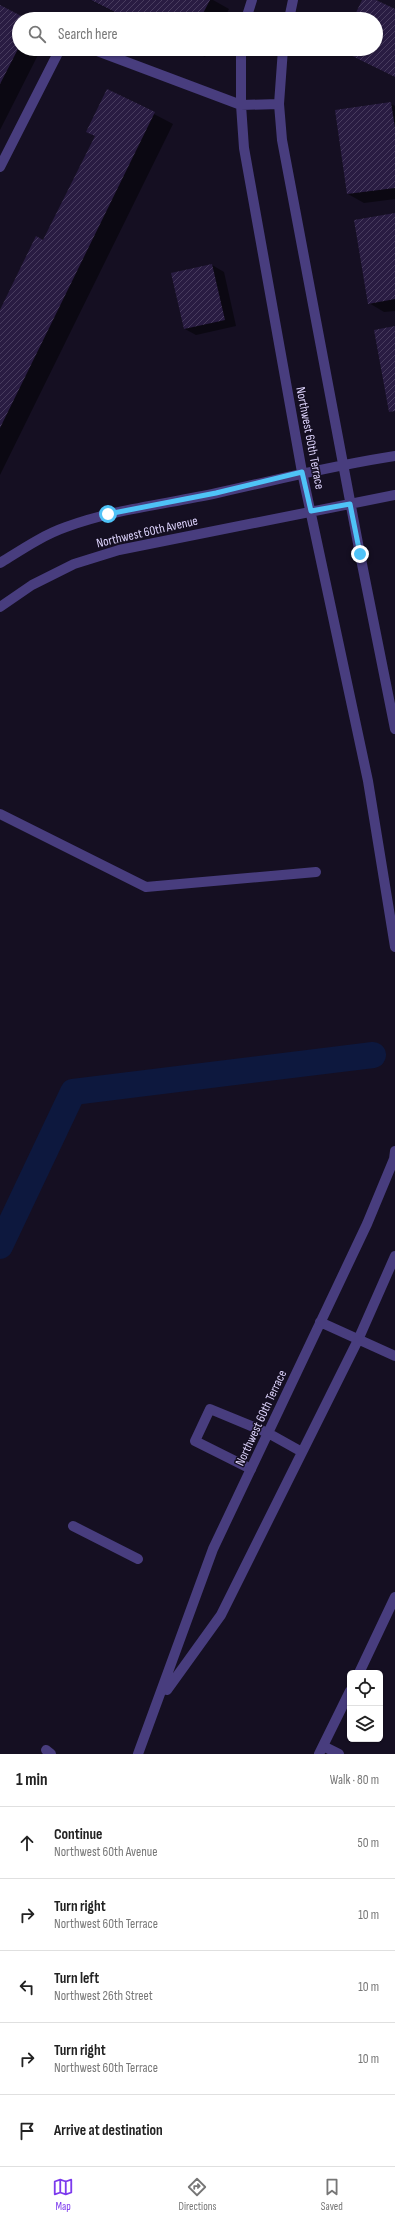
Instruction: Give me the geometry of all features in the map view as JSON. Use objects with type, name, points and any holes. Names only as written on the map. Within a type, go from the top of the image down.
[{"type":"street","points":[[248,12],[252,0]]},
{"type":"street","points":[[290,12],[293,0]]},
{"type":"street","points":[[0,167],[56,56]]},
{"type":"street","points":[[110,56],[240,105],[279,104]]},
{"type":"street","name":"Northwest 60th Terrace","points":[[242,56],[240,105],[244,148],[302,472],[368,781],[394,927],[395,947]]},
{"type":"street","name":"Northwest 60th Terrace","points":[[282,56],[279,104],[282,140],[350,504],[395,729]]},
{"type":"street","name":"Northwest 60th Avenue","points":[[0,563],[24,548],[65,527],[108,514],[216,493],[302,472],[395,456]]},
{"type":"street","name":"Northwest 60th Avenue","points":[[0,607],[32,585],[67,567],[112,552],[395,495]]},
{"type":"street","points":[[0,814],[146,887],[316,872]]},
{"type":"street","name":"Northwest 60th Terrace","points":[[138,1754],[160,1700],[213,1549],[367,1224],[394,1159],[395,1151]]},
{"type":"street","name":"Northwest 60th Terrace","points":[[160,1700],[221,1615],[358,1340],[395,1256]]},
{"type":"street","points":[[320,1322],[395,1356]]},
{"type":"street","points":[[251,1469],[195,1441],[210,1409],[268,1433],[302,1452]]},
{"type":"street","points":[[73,1526],[138,1559]]},
{"type":"street","points":[[360,1670],[395,1597]]},
{"type":"street","points":[[340,1754],[321,1750],[347,1697]]},
{"type":"building","points":[[91,0],[210,0],[204,12],[115,12]]},
{"type":"building","points":[[362,0],[376,0],[395,9],[395,77],[352,56],[383,56],[383,12],[356,12]]},
{"type":"building","points":[[0,5],[14,12],[12,12],[12,56],[14,56],[0,84]]},
{"type":"building","points":[[107,89],[155,112],[0,428],[0,310],[36,236],[43,240],[95,136],[86,132]]},
{"type":"building","points":[[391,102],[395,128],[395,188],[347,194],[335,110]]},
{"type":"building","points":[[395,213],[395,299],[368,304],[354,220]]},
{"type":"building","points":[[212,264],[225,320],[184,329],[171,273]]},
{"type":"building","points":[[395,326],[395,411],[389,412],[374,330]]},
{"type":"waterway","points":[[0,1246],[73,1092],[373,1055]]},
{"type":"route","points":[[108,514],[216,493],[302,472],[311,511],[350,504],[360,554]]}]
